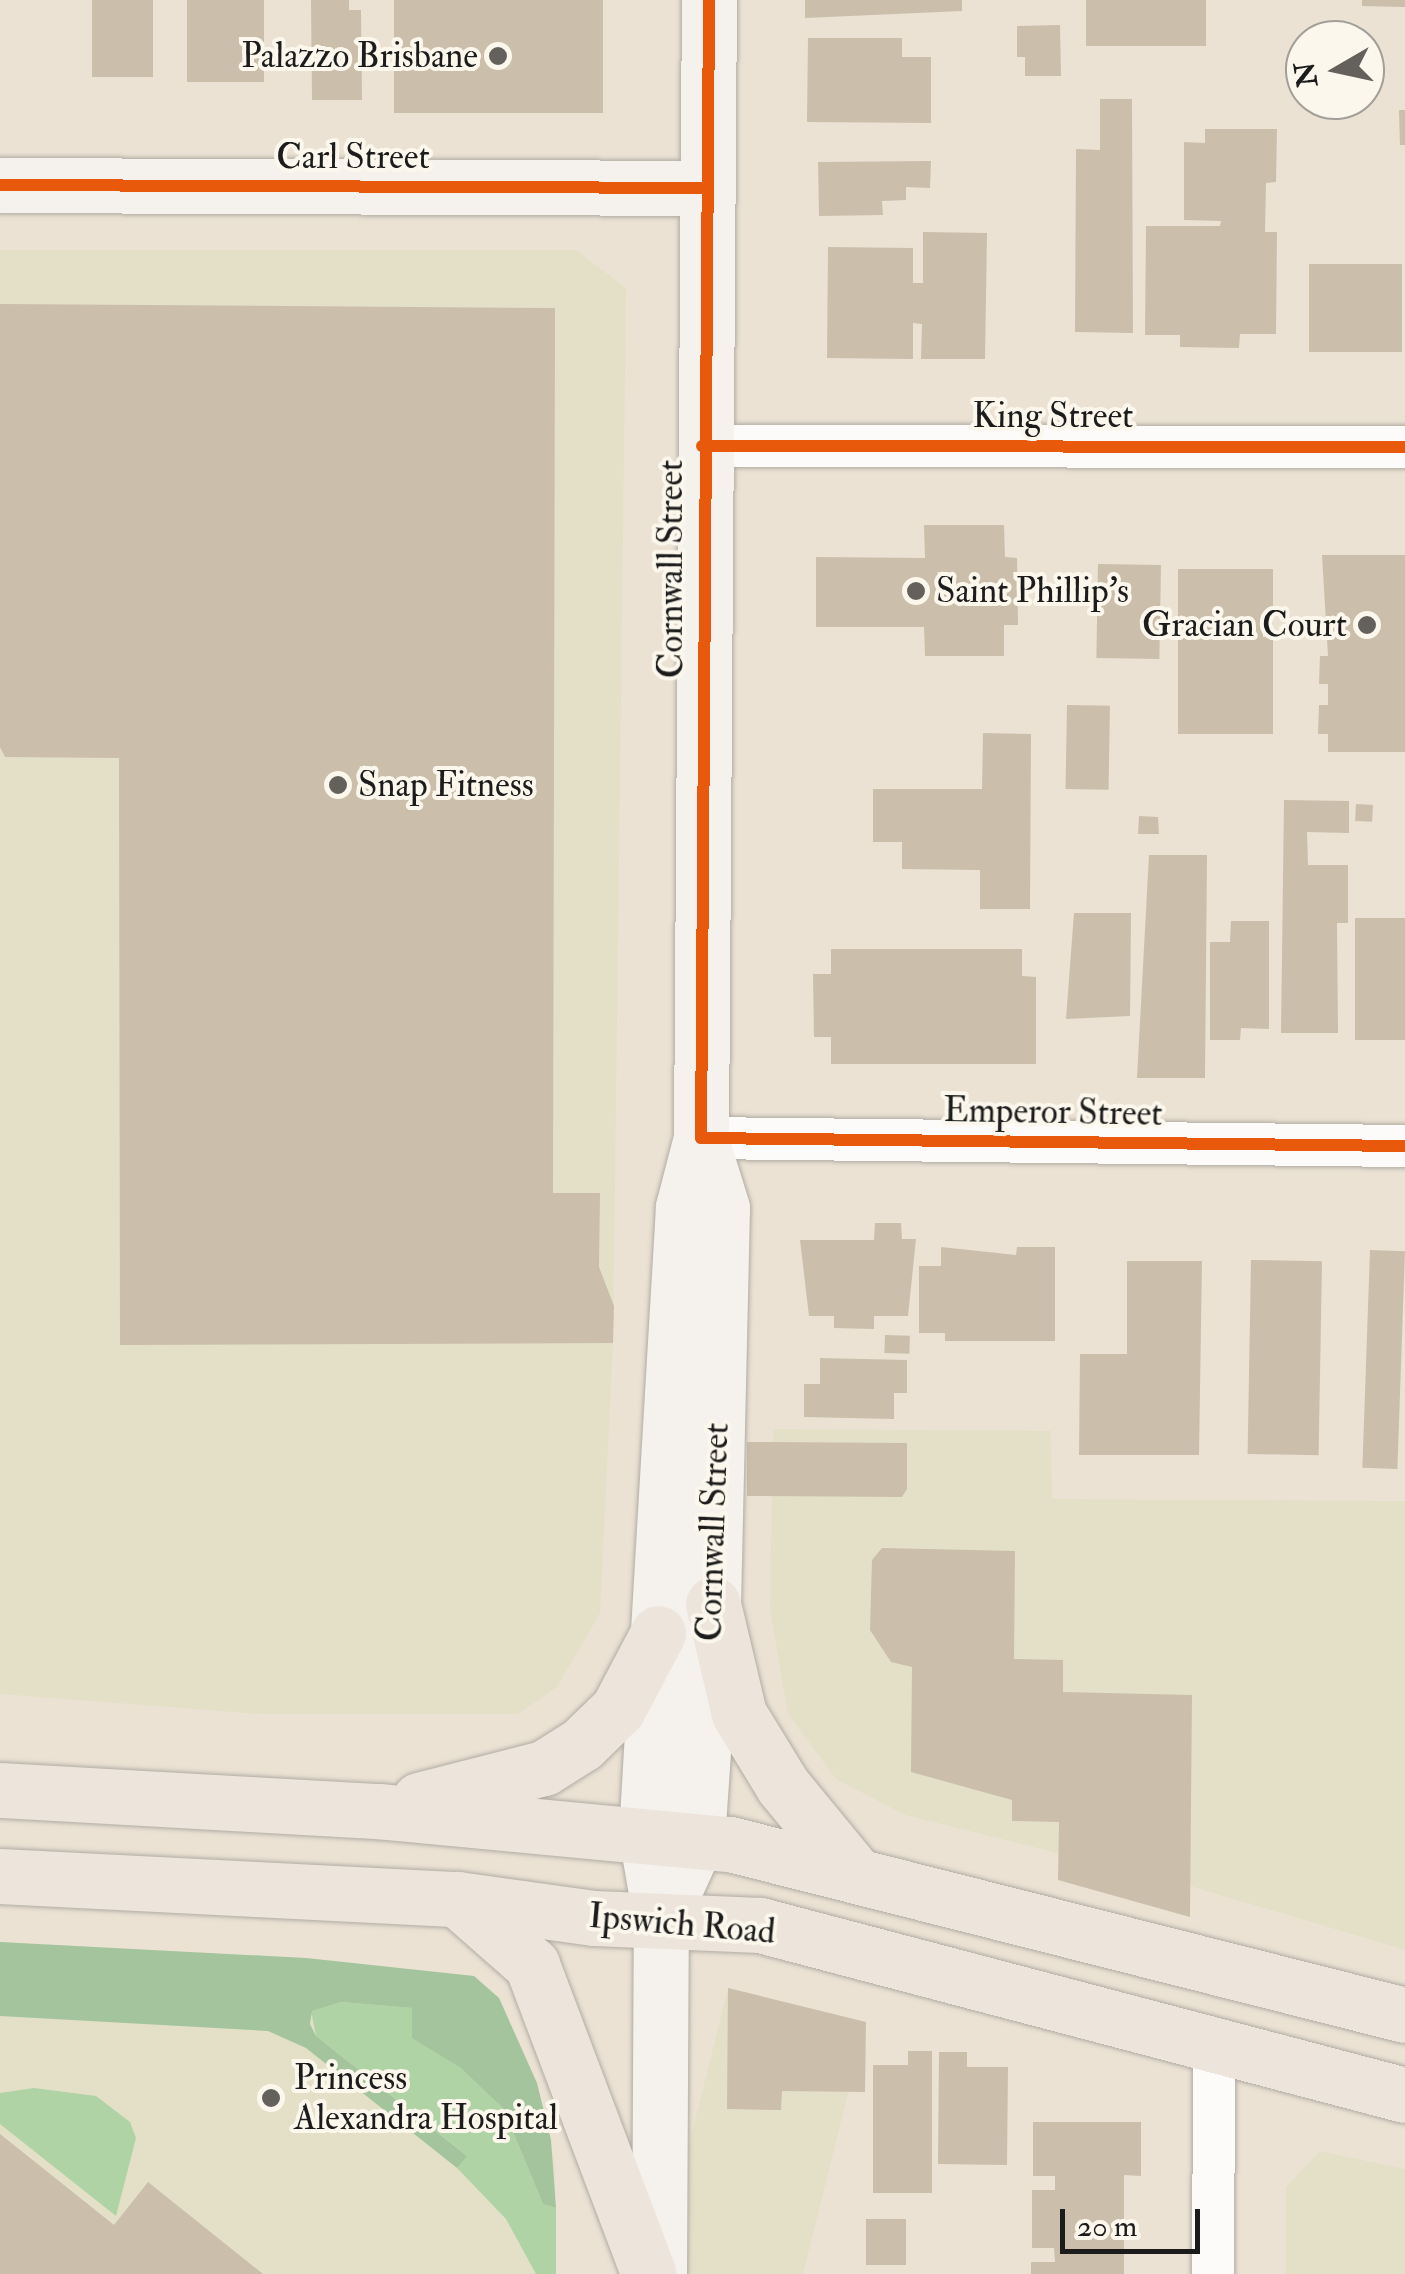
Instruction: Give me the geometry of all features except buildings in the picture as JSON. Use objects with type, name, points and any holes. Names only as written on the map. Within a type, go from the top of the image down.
[{"type":"highway","points":[[712,1604],[739,1714],[783,1786],[852,1870]]},
{"type":"highway","points":[[378,1811],[544,1768],[618,1709],[658,1633]]},
{"type":"highway","points":[[0,1790],[378,1811],[671,1838],[852,1870],[1405,2015]]},
{"type":"highway","name":"Ipswich Road","points":[[0,1876],[457,1900],[778,1930],[1405,2095]]},
{"type":"highway","points":[[457,1900],[532,1965],[649,2274]]},
{"type":"main road","name":"Cornwall Street","points":[[671,1838],[658,1633],[684,1207],[701,1138],[702,446],[709,0]]},
{"type":"main road","name":"Carl Street","points":[[0,184],[706,188]]},
{"type":"main road","name":"Cornwall Street","points":[[660,2274],[661,1921],[671,1838],[712,1604],[722,1208],[701,1138]]},
{"type":"street","name":"King Street","points":[[702,446],[1405,447]]},
{"type":"street","name":"Emperor Street","points":[[701,1138],[1405,1146]]},
{"type":"street","points":[[1213,2274],[1214,2045]]},
{"type":"shaded area","points":[[0,250],[576,250],[626,288],[613,1343],[600,1613],[557,1687],[518,1714],[260,1714],[0,1694]]},
{"type":"shaded area","points":[[773,1429],[1051,1431],[1052,1499],[1405,1501],[1405,1950],[1190,1886],[905,1815],[836,1779],[788,1714],[770,1610]]},
{"type":"shaded area","name":"Princess Alexandra Hospital","points":[[0,1942],[306,1958],[474,1976],[499,1998],[546,2114],[555,2166],[556,2274],[0,2274]]},
{"type":"shaded area","points":[[728,1988],[866,2022],[803,2274],[693,2274],[659,2266]]},
{"type":"shaded area","points":[[1320,2151],[1405,2169],[1405,2274],[1286,2274],[1286,2187]]},
{"type":"green space","points":[[0,1942],[306,1958],[474,1976],[499,1998],[537,2083],[551,2140],[556,2208],[543,2204],[503,2108],[461,2068],[412,2038],[412,2008],[341,2002],[312,2011],[310,2024],[316,2036],[467,2156],[457,2168],[306,2048],[268,2031],[0,2016]]},
{"type":"green space","points":[[341,2002],[413,2008],[503,2108],[543,2204],[556,2208],[556,2274],[536,2274],[506,2219],[457,2168],[466,2155],[316,2036],[311,2011]]},
{"type":"green space","points":[[34,2088],[96,2096],[130,2122],[136,2138],[116,2216],[0,2124],[0,2093]]},
{"type":"cycle path","points":[[709,0],[701,1138],[1405,1146]]},
{"type":"cycle path","points":[[0,185],[706,188]]},
{"type":"cycle path","points":[[702,446],[1405,447]]},
{"type":"place","name":"Palazzo Brisbane","points":[[498,56]]},
{"type":"place","name":"Saint Phillip's","points":[[916,591]]},
{"type":"place","name":"Gracian Court","points":[[1367,625]]},
{"type":"place","name":"Snap Fitness","points":[[338,785]]},
{"type":"place","name":"Princess Alexandra Hospital","points":[[271,2098]]}]
